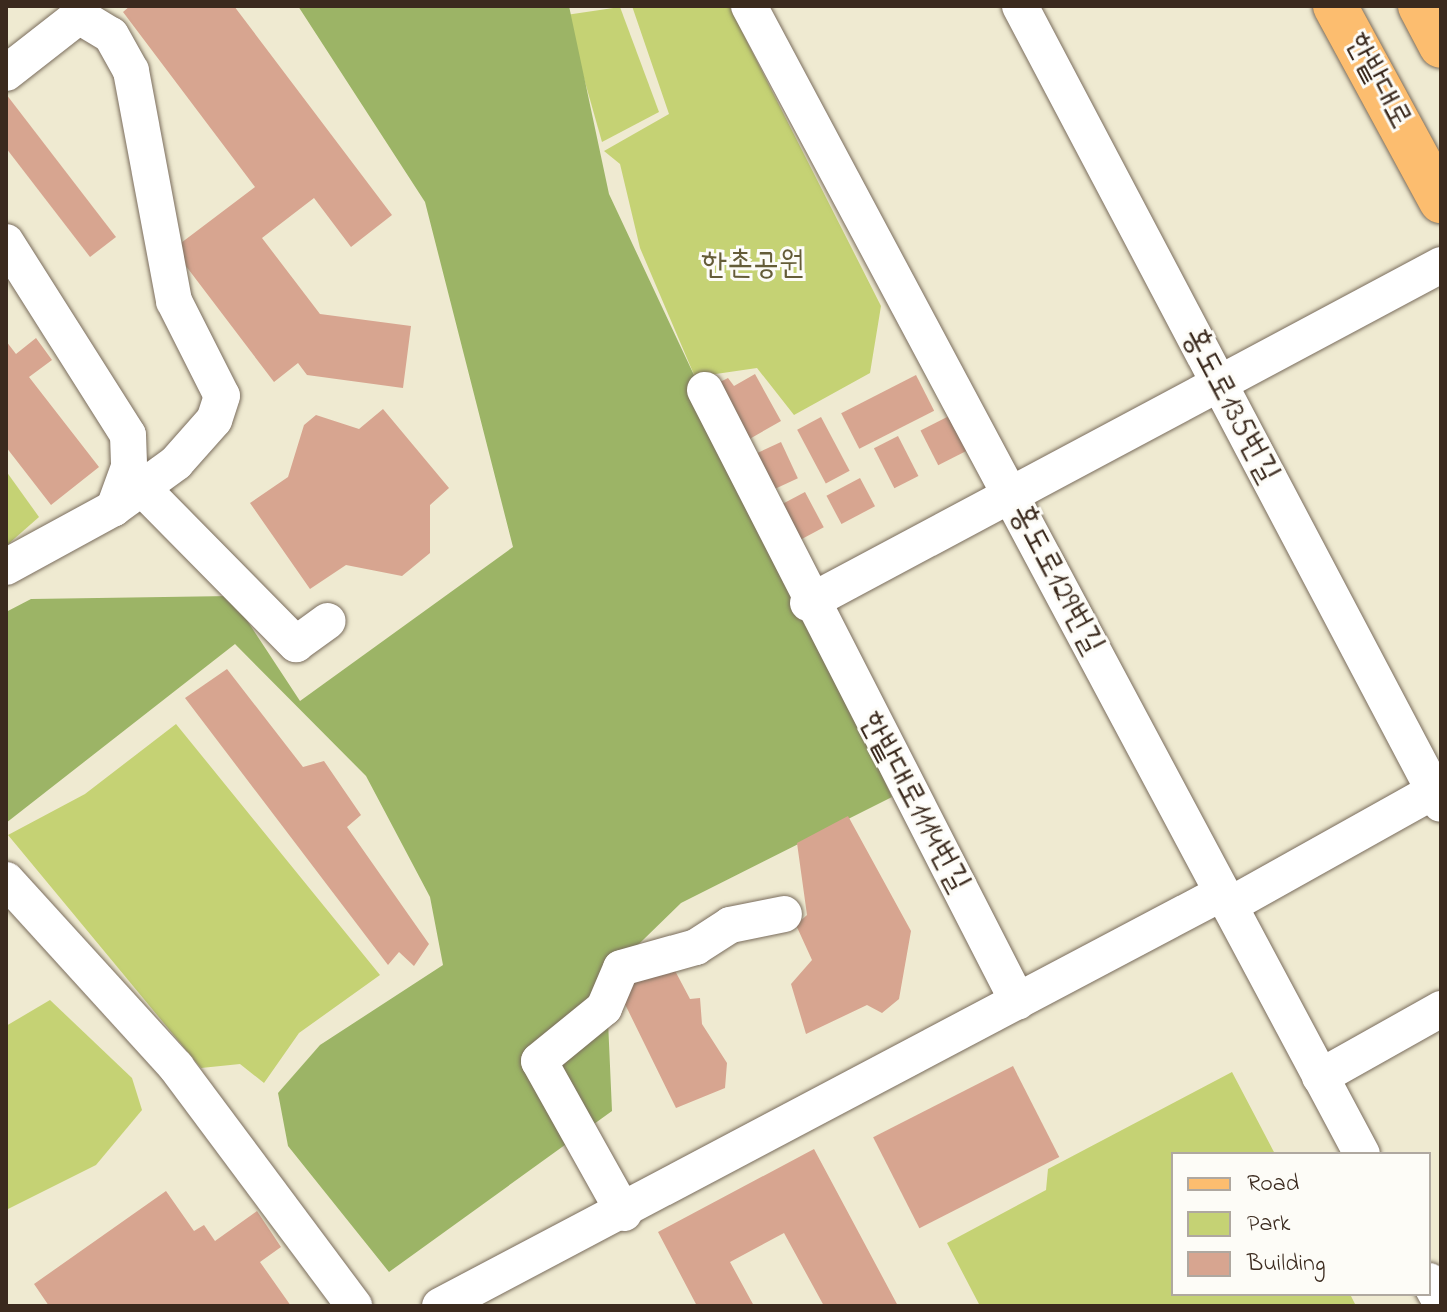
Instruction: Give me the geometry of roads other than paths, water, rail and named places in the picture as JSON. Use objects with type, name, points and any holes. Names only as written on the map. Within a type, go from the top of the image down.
[{"type":"main road","name":"한밭대로","points":[[1335,6],[1441,201]]},
{"type":"main road","points":[[1420,6],[1441,46]]},
{"type":"street","name":"홍도로129번길","points":[[749,6],[1361,1152]]},
{"type":"street","name":"홍도로135번길","points":[[1020,6],[1217,385],[1439,794]]},
{"type":"street","points":[[6,73],[79,16],[111,35],[131,71],[140,139],[159,192],[166,274],[222,396],[197,441],[127,498],[6,567]]},
{"type":"street","points":[[6,242],[128,435],[127,498]]},
{"type":"street","points":[[808,603],[1012,500],[1441,265]]},
{"type":"street","name":"한밭대로1114번길","points":[[705,390],[808,603],[1018,1002]]},
{"type":"street","points":[[127,498],[296,644],[328,621]]},
{"type":"street","points":[[440,1306],[624,1213],[1018,1002],[1439,794]]},
{"type":"street","points":[[6,880],[176,1067],[354,1306]]},
{"type":"street","points":[[624,1213],[539,1061],[604,1008],[621,968],[696,947],[730,925],[784,914]]},
{"type":"street","points":[[1320,1077],[1441,1009]]},
{"type":"street","points":[[1431,1285],[1441,1303]]},
{"type":"park label","name":"한촌공원","points":[[753,266]]}]
